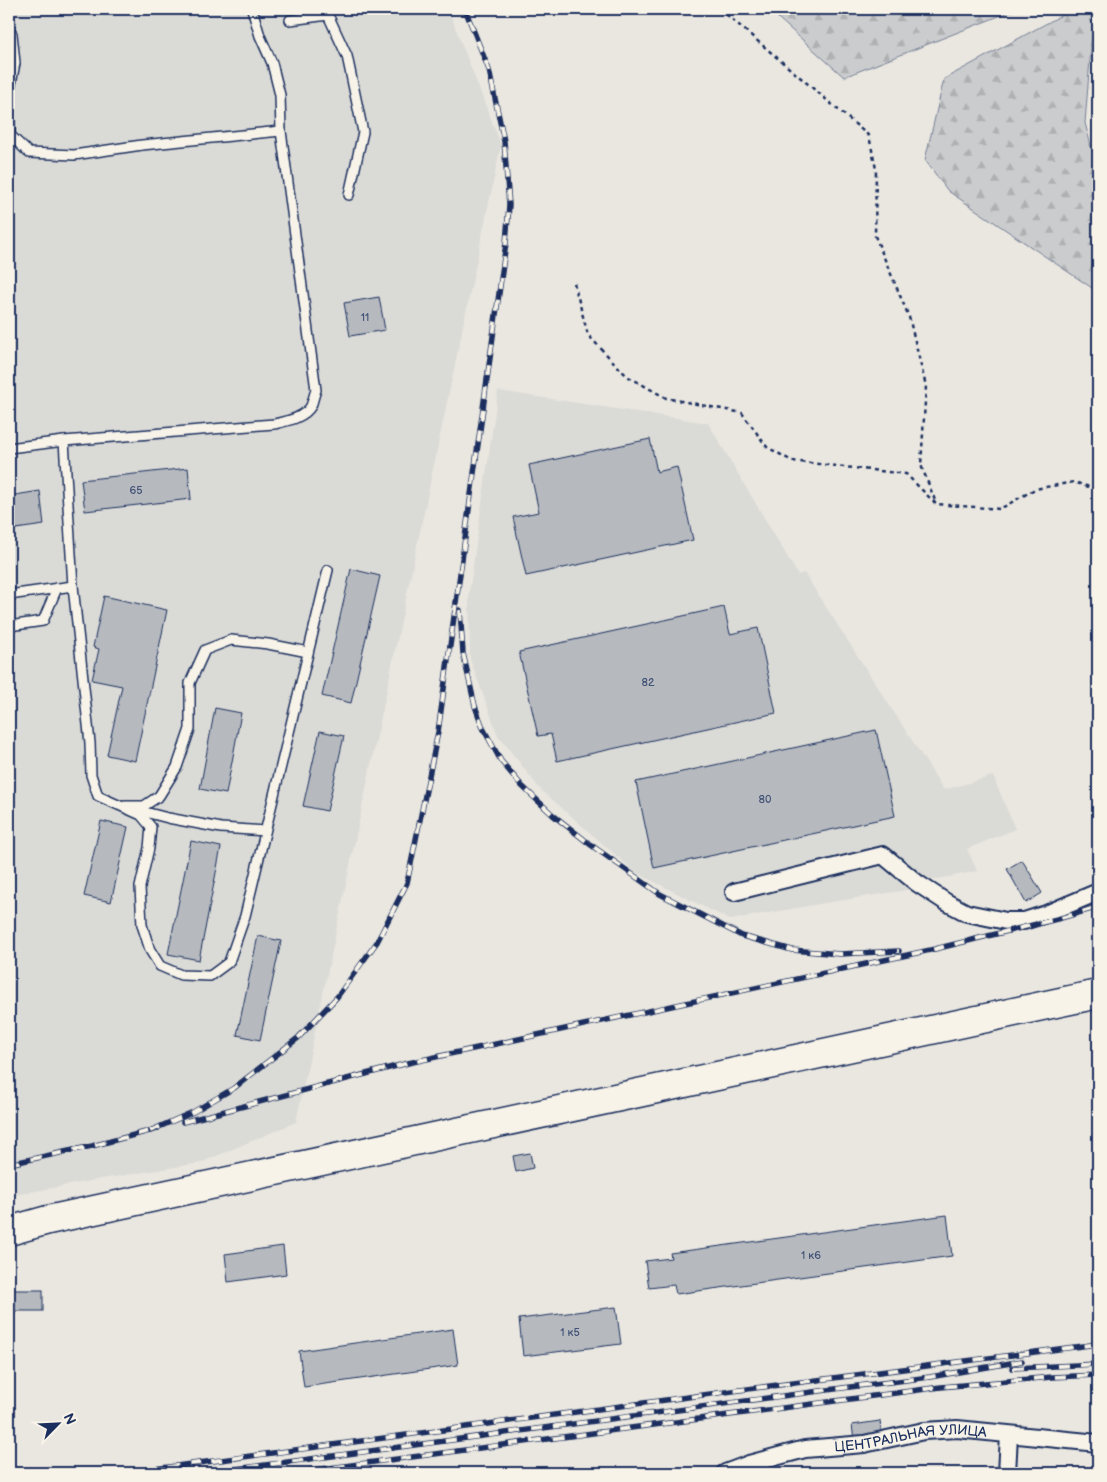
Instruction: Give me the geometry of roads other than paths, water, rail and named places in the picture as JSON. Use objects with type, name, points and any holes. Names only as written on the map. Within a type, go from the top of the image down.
[{"type":"highway","points":[[9,1231],[48,1220],[1098,994]]},
{"type":"street","points":[[734,892],[883,855],[917,883],[946,902],[967,913],[1006,921],[1024,921],[1039,917],[1098,892]]},
{"type":"street","name":"ЦЕНТРАЛЬНАЯ УЛИЦА","points":[[725,1473],[749,1464],[804,1449],[864,1444],[924,1431],[957,1429],[1098,1443]]},
{"type":"street","points":[[1007,1473],[1009,1434]]},
{"type":"lane","points":[[9,448],[64,441],[274,424],[293,420],[310,407],[316,390],[281,131],[280,95],[272,63],[260,36],[252,9]]},
{"type":"lane","points":[[290,20],[328,12],[347,56],[362,132],[349,196]]},
{"type":"lane","points":[[9,34],[12,34],[15,63],[9,94]]},
{"type":"lane","points":[[9,106],[10,135],[29,153],[74,155],[142,145],[281,131]]},
{"type":"lane","points":[[64,441],[72,586],[90,743],[91,775],[98,796],[141,816],[150,827],[149,848],[140,887],[142,925],[150,950],[160,966],[181,975],[210,976],[229,962],[244,916],[328,570]]},
{"type":"lane","points":[[9,595],[72,586]]},
{"type":"lane","points":[[9,626],[43,621],[57,588]]},
{"type":"lane","points":[[120,806],[144,806],[159,796],[177,767],[190,729],[190,683],[205,650],[231,640],[268,644],[308,652]]},
{"type":"lane","points":[[120,806],[168,818],[221,828],[265,831]]},
{"type":"railway","points":[[150,1131],[193,1112],[234,1088],[298,1038],[337,997],[377,942],[407,883],[438,732],[506,243],[509,205],[504,141],[489,70],[465,9]]},
{"type":"railway","points":[[460,610],[463,653],[475,706],[483,728],[501,761],[522,786],[553,815],[591,845],[660,894],[742,936],[792,950],[840,954],[899,951]]},
{"type":"railway","points":[[183,1122],[408,1063],[935,949],[1098,907]]},
{"type":"railway","points":[[9,1164],[92,1146],[157,1129]]},
{"type":"railway","points":[[124,1473],[1098,1344]]},
{"type":"railway","points":[[205,1473],[930,1377],[1022,1361]]},
{"type":"railway","points":[[1013,1368],[1098,1364]]},
{"type":"railway","points":[[291,1473],[941,1387],[1052,1377],[1098,1375]]}]
